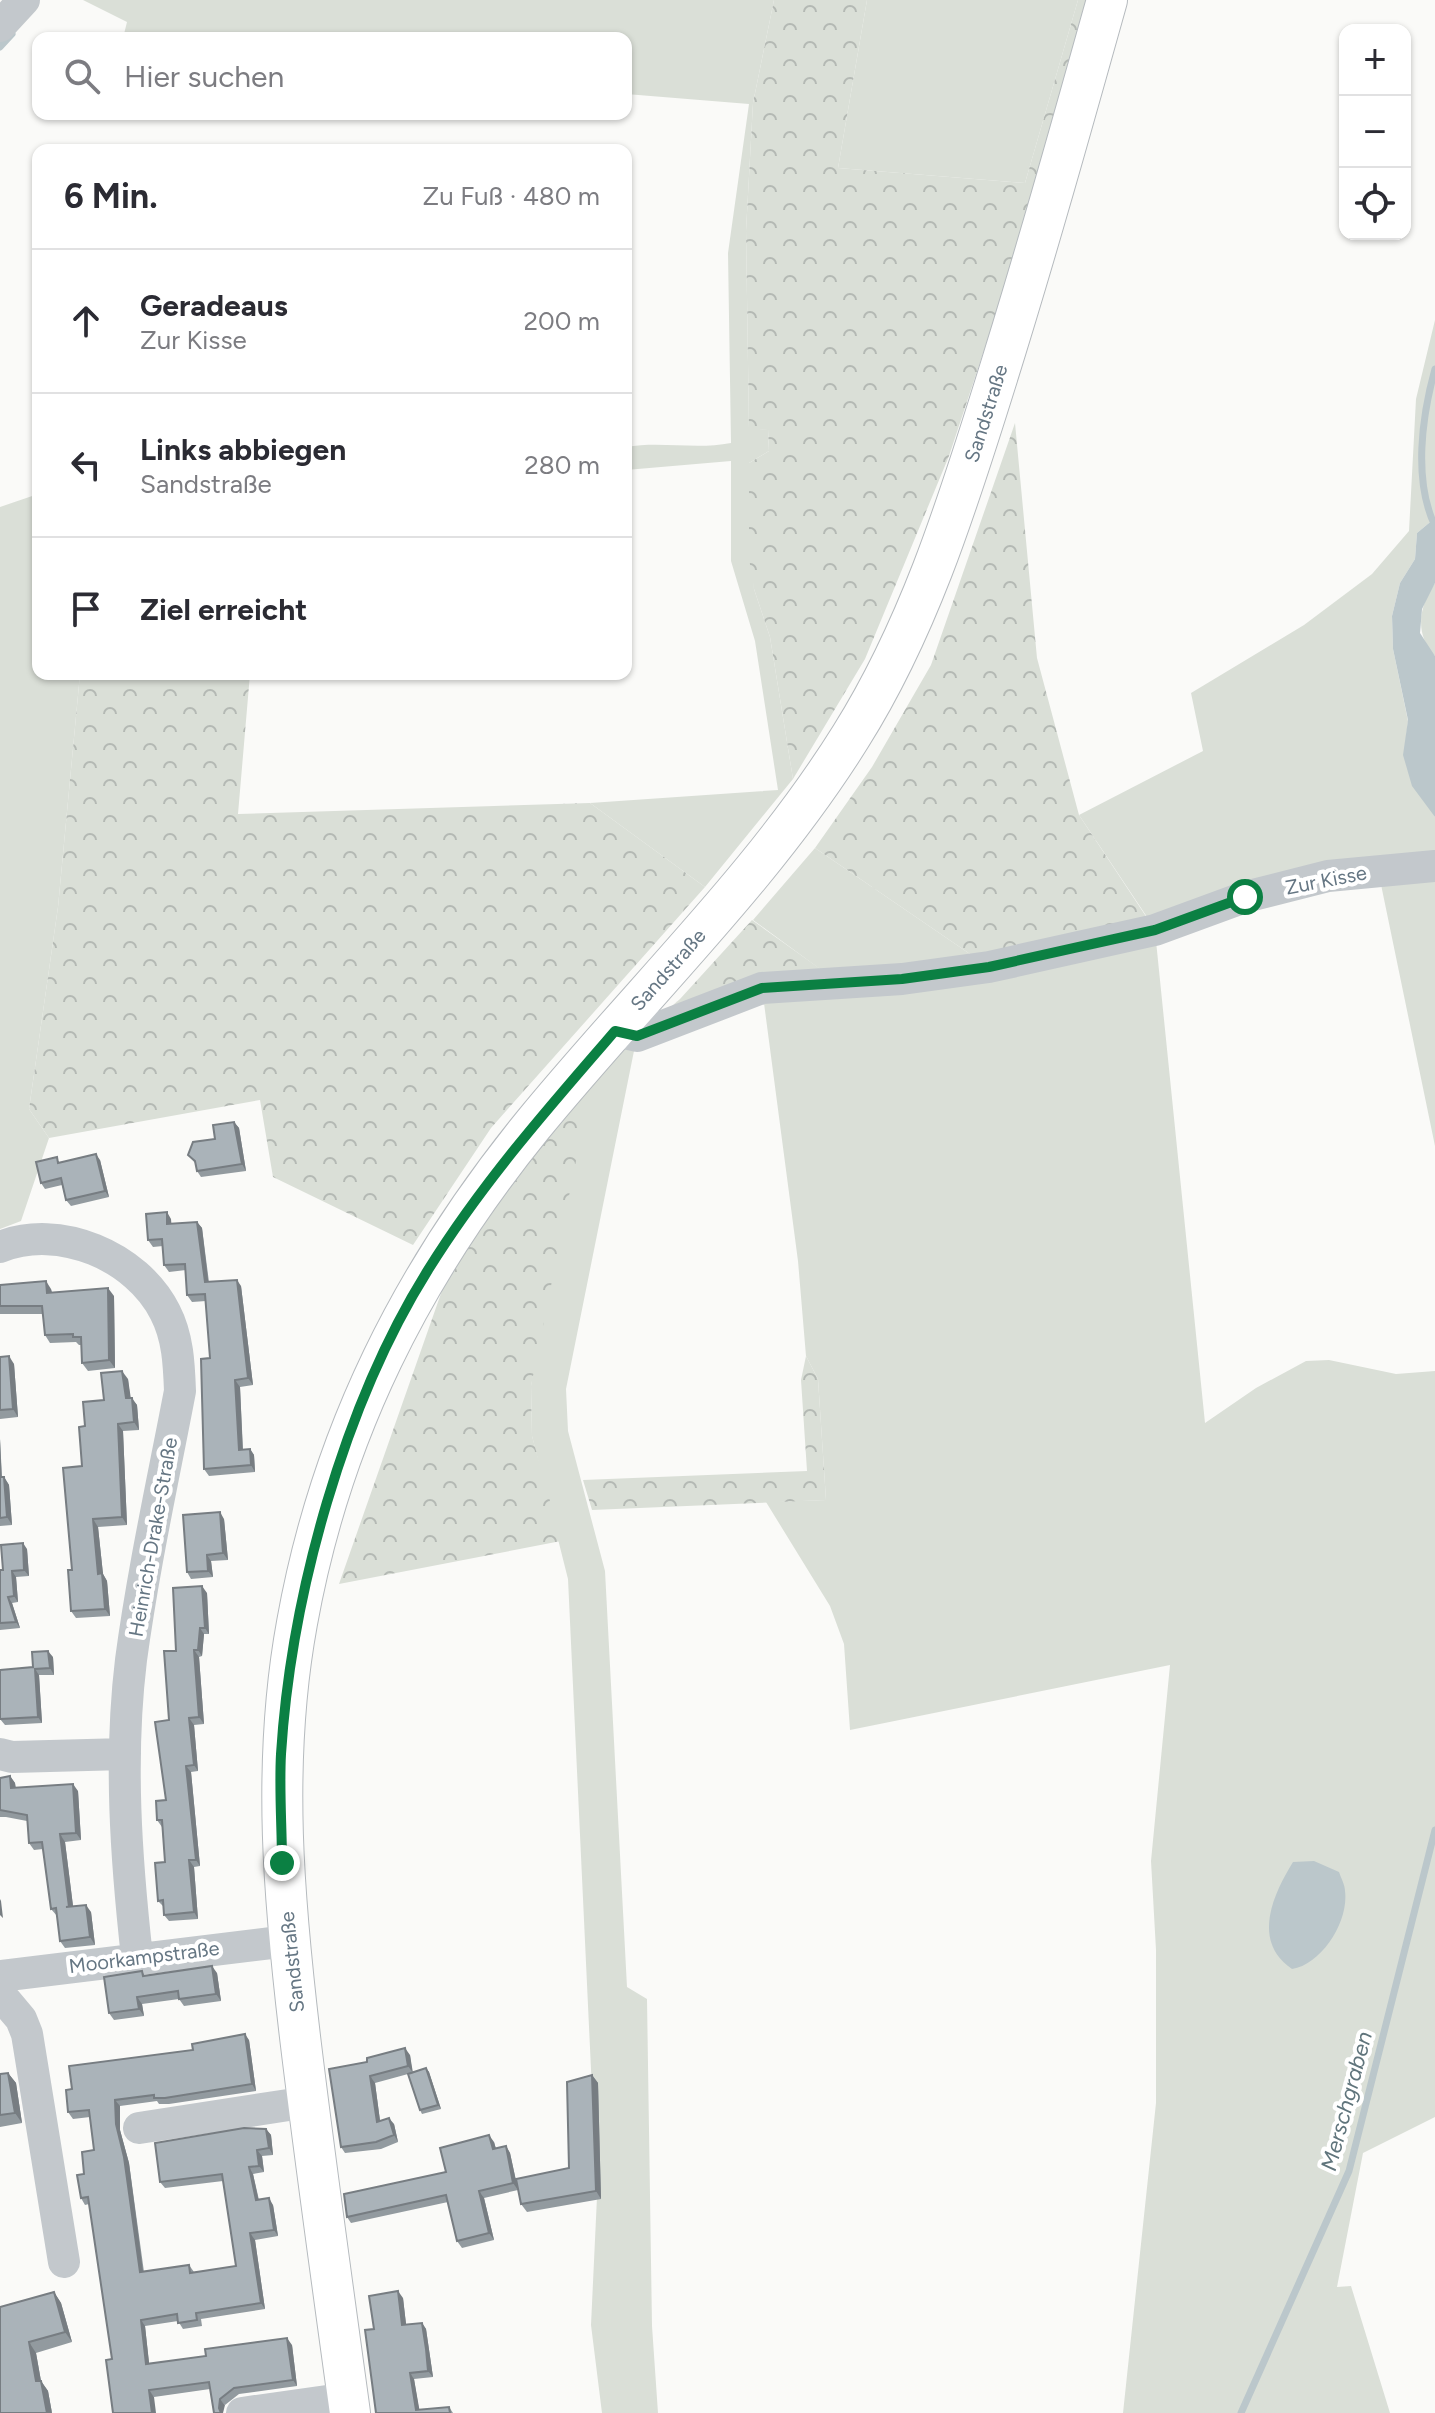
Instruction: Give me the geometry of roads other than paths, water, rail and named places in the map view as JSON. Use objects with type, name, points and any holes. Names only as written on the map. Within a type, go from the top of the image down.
[{"type":"main road","name":"Sandstraße","points":[[349,2406],[288,1941],[282,1863],[281,1754],[297,1623],[317,1542],[358,1412],[392,1336],[453,1232],[534,1124],[801,810],[852,735],[897,653],[963,488],[1014,326],[1107,0]]},
{"type":"street","points":[[0,26],[24,0]]},
{"type":"street","name":"Zur Kisse","points":[[615,1031],[637,1036],[762,988],[902,979],[989,967],[1155,930],[1245,897],[1328,876],[1424,866]]},
{"type":"street","name":"Heinrich-Drake-Straße","points":[[0,1247],[54,1238],[87,1247],[122,1265],[144,1283],[165,1311],[178,1351],[180,1391],[131,1662],[125,1754],[126,1853],[137,1957]]},
{"type":"street","points":[[0,1754],[12,1757],[125,1754]]},
{"type":"street","name":"Moorkampstraße","points":[[0,1976],[288,1941]]},
{"type":"street","points":[[0,1994],[21,2019],[27,2034],[64,2262]]},
{"type":"street","points":[[139,2128],[308,2102]]},
{"type":"street","points":[[242,2413],[349,2406]]},
{"type":"waterway","points":[[0,47],[12,34]]},
{"type":"waterway","points":[[1435,369],[1426,407],[1422,448],[1424,489],[1435,526]]},
{"type":"waterway","name":"Merschgraben","points":[[1241,2413],[1349,2171],[1435,1830]]}]
